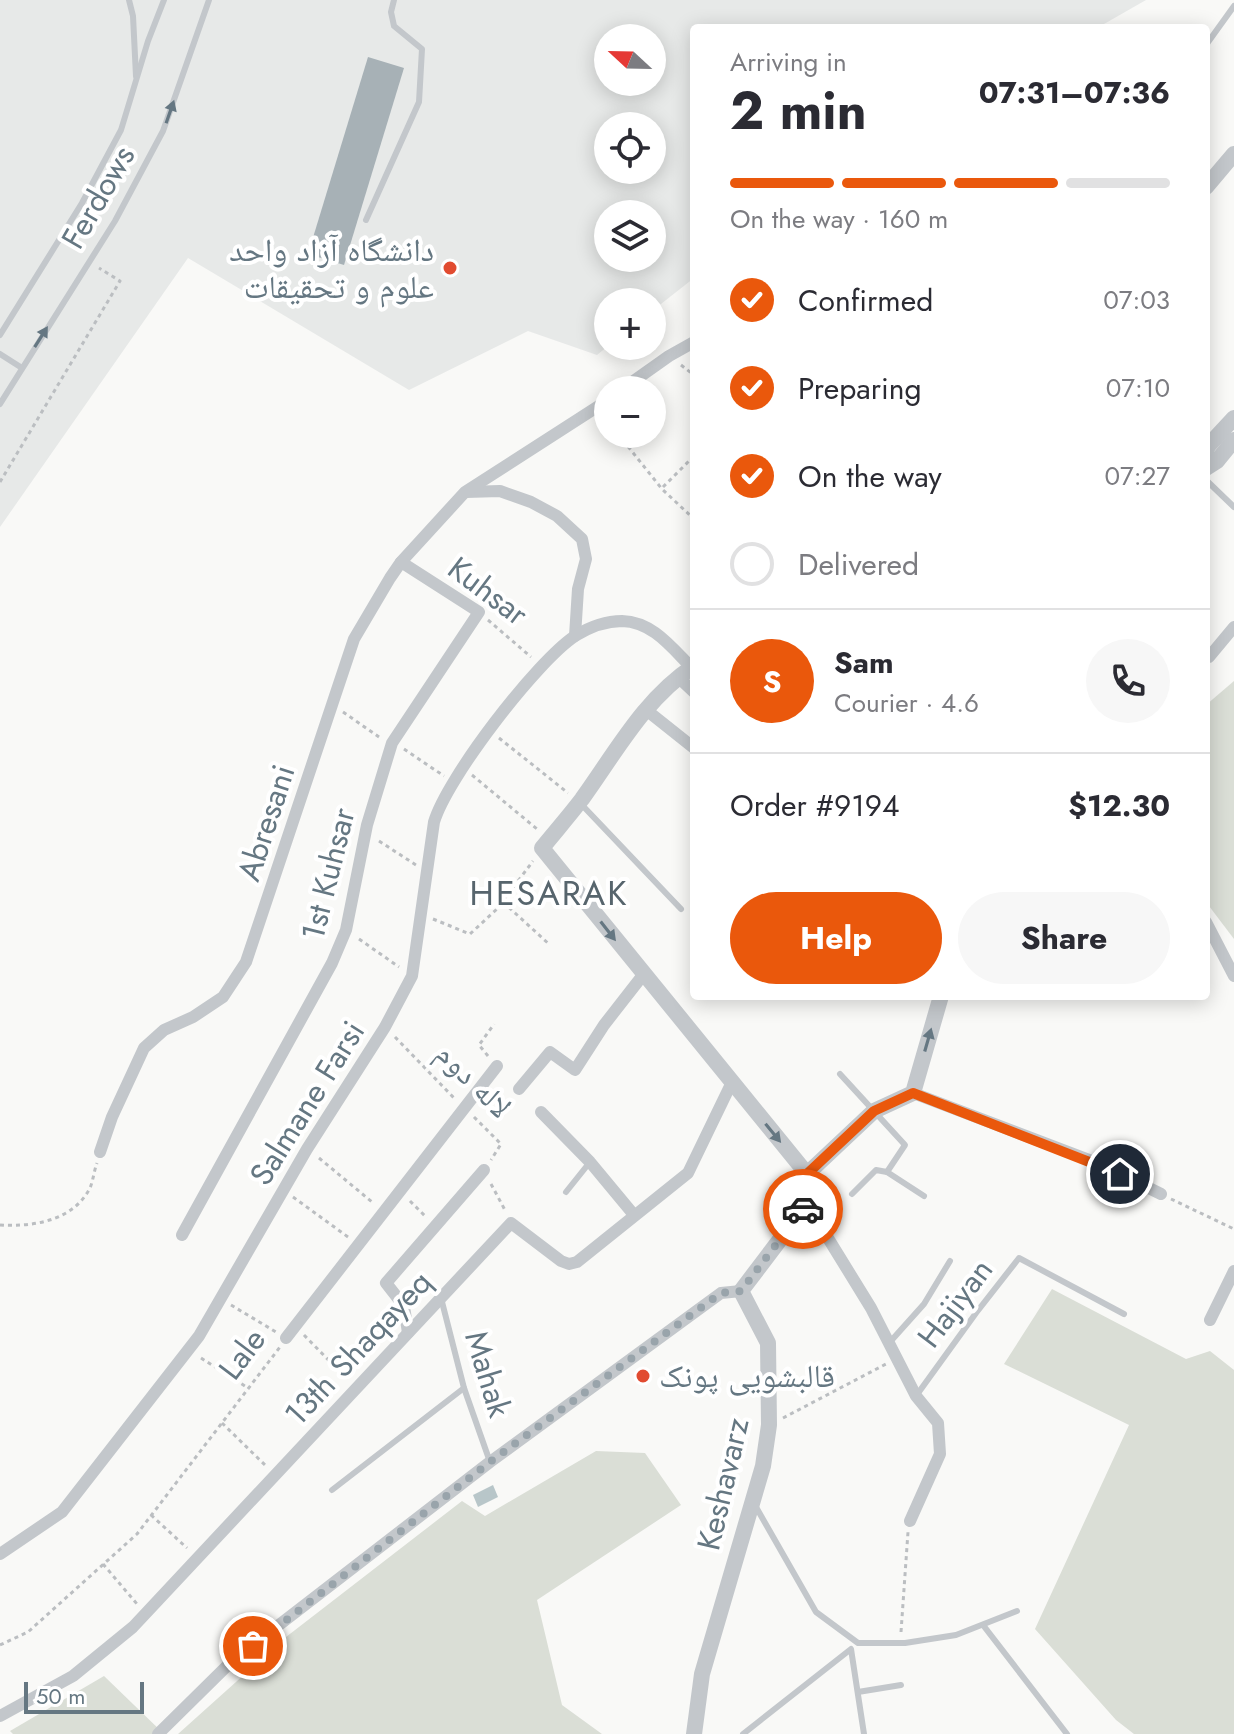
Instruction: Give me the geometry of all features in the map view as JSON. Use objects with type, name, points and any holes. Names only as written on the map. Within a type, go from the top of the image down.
[{"type":"street","points":[[1210,182],[1234,154]]},
{"type":"street","points":[[641,376],[690,344]]},
{"type":"street","name":"Abresani","points":[[100,1152],[112,1117],[144,1048],[164,1030],[193,1017],[223,997],[246,962],[354,639],[401,562],[465,492],[594,409]]},
{"type":"street","points":[[1210,444],[1234,418]]},
{"type":"street","points":[[1210,465],[1234,440]]},
{"type":"street","points":[[465,492],[500,491],[531,502],[557,516],[582,539],[586,559],[578,589],[575,636],[605,623],[622,621],[644,626],[657,633],[688,670],[645,709],[580,802],[546,844],[643,975],[807,1174],[807,1204],[890,1342],[916,1396],[938,1423],[940,1454],[910,1521]]},
{"type":"street","name":"Kuhsar","points":[[401,562],[479,612]]},
{"type":"street","name":"1st Kuhsar","points":[[182,1235],[332,963],[346,930],[365,832],[392,743],[479,612]]},
{"type":"street","points":[[1210,656],[1234,627]]},
{"type":"street","name":"Salmane Farsi","points":[[0,1554],[62,1512],[188,1350],[220,1299],[307,1149],[385,1027],[412,976],[439,805],[490,731],[541,666],[575,636]]},
{"type":"street","points":[[645,709],[690,745]]},
{"type":"street","points":[[1210,930],[1234,976]]},
{"type":"street","points":[[519,1089],[550,1052],[575,1070],[604,1025],[643,975]]},
{"type":"street","points":[[913,1093],[940,1000]]},
{"type":"street","name":"Lale","points":[[286,1338],[497,1066]]},
{"type":"street","points":[[511,1223],[561,1261],[569,1264],[577,1262],[688,1173],[732,1082]]},
{"type":"street","points":[[807,1174],[874,1111],[913,1093],[1100,1164],[1161,1194]]},
{"type":"street","points":[[541,1112],[590,1162],[634,1215]]},
{"type":"street","name":"لاله دوم","points":[[408,1333],[404,1306],[386,1283],[484,1170]]},
{"type":"street","points":[[158,1734],[231,1662],[490,1462],[721,1293],[741,1291],[807,1204]]},
{"type":"street","name":"13th Shaqayeq","points":[[0,1716],[73,1676],[133,1627],[511,1223]]},
{"type":"street","points":[[1210,1320],[1234,1271]]},
{"type":"street","name":"Keshavarz","points":[[694,1734],[702,1674],[763,1466],[769,1425],[768,1343],[741,1291]]},
{"type":"lane","points":[[129,0],[133,16],[136,83]]},
{"type":"lane","name":"Ferdows","points":[[0,335],[88,191],[121,130],[164,0]]},
{"type":"lane","name":"Ferdows","points":[[0,404],[115,221],[163,131],[209,0]]},
{"type":"lane","points":[[366,220],[419,102],[422,49],[394,26],[391,12],[394,0]]},
{"type":"lane","points":[[1210,39],[1234,6]]},
{"type":"lane","points":[[0,354],[22,368]]},
{"type":"lane","points":[[1210,484],[1234,507]]},
{"type":"lane","points":[[580,802],[681,909]]},
{"type":"lane","points":[[840,1074],[905,1145],[887,1172]]},
{"type":"lane","points":[[566,1192],[590,1162]]},
{"type":"lane","points":[[852,1194],[876,1170],[887,1172],[924,1196]]},
{"type":"lane","name":"Hajiyan","points":[[916,1396],[1019,1258],[1124,1314]]},
{"type":"lane","points":[[890,1342],[924,1304],[950,1261]]},
{"type":"lane","name":"Mahak","points":[[441,1298],[464,1388],[490,1462]]},
{"type":"lane","points":[[332,1490],[464,1388]]},
{"type":"lane","points":[[752,1500],[816,1612],[858,1643],[901,1643],[956,1635],[1017,1611]]},
{"type":"lane","points":[[983,1625],[1066,1733]]},
{"type":"lane","points":[[743,1734],[851,1649],[864,1734]]},
{"type":"lane","points":[[858,1692],[901,1685]]},
{"type":"lane","points":[[1056,1734],[1066,1733]]},
{"type":"path","points":[[0,482],[120,281],[88,262]]},
{"type":"path","points":[[629,448],[662,489],[690,515]]},
{"type":"path","points":[[662,489],[690,460]]},
{"type":"path","name":"Kuhsar","points":[[479,612],[541,666]]},
{"type":"path","points":[[333,705],[453,783]]},
{"type":"path","points":[[490,731],[580,802]]},
{"type":"path","points":[[423,914],[470,934],[503,901],[546,844],[463,768]]},
{"type":"path","points":[[365,832],[428,873]]},
{"type":"path","points":[[503,901],[550,945]]},
{"type":"path","points":[[346,930],[412,976]]},
{"type":"path","points":[[479,1045],[494,1024]]},
{"type":"path","name":"لاله دوم","points":[[385,1027],[501,1144],[484,1170]]},
{"type":"path","points":[[307,1149],[384,1212]]},
{"type":"path","points":[[0,1225],[33,1226],[66,1214],[89,1189],[100,1152]]},
{"type":"path","points":[[484,1170],[511,1223]]},
{"type":"path","points":[[283,1190],[358,1244]]},
{"type":"path","points":[[400,1191],[435,1227]]},
{"type":"path","points":[[1161,1194],[1234,1229]]},
{"type":"path","points":[[220,1299],[286,1338]]},
{"type":"path","points":[[295,1326],[356,1389]]},
{"type":"path","name":"Lale","points":[[0,1645],[28,1632],[137,1534],[286,1338]]},
{"type":"path","points":[[188,1350],[248,1388]]},
{"type":"path","points":[[769,1425],[898,1358]]},
{"type":"path","points":[[222,1423],[275,1476]]},
{"type":"path","points":[[151,1515],[198,1558]]},
{"type":"path","points":[[901,1643],[910,1521]]},
{"type":"path","points":[[103,1564],[146,1614]]},
{"type":"shaded area","name":"دانشگاه آزاد واحد علوم و تحقیقات","points":[[0,0],[1146,0],[1104,24],[690,24],[690,281],[666,300],[666,288],[594,288],[594,354],[528,331],[409,390],[188,258],[0,527]]},
{"type":"shaded area","points":[[1234,681],[1234,939],[1210,907],[1210,702]]},
{"type":"shaded area","points":[[1052,1289],[1186,1359],[1210,1351],[1234,1370],[1234,1734],[1134,1734],[1116,1720],[1035,1629],[1129,1425],[1004,1364]]},
{"type":"shaded area","points":[[596,1451],[645,1453],[681,1505],[537,1600],[562,1705],[602,1734],[178,1734],[286,1637],[462,1501],[485,1516]]},
{"type":"shaded area","points":[[493,1485],[498,1497],[478,1507],[473,1495]]},
{"type":"shaded area","points":[[104,1676],[164,1734],[13,1734],[10,1731]]},
{"type":"building","points":[[368,57],[404,68],[344,265],[308,254]]},
{"type":"way so far","points":[[253,1646],[490,1462],[721,1293],[741,1291],[803,1209]]},
{"type":"place","name":"دانشگاه آزاد واحد علوم و تحقیقات","points":[[450,268]]},
{"type":"place","name":"قالبشویی پونک","points":[[643,1376]]},
{"type":"district","name":"HESARAK","points":[[549,893]]},
{"type":"route","points":[[803,1209],[807,1204],[807,1174],[874,1111],[913,1093],[1120,1174]]}]
